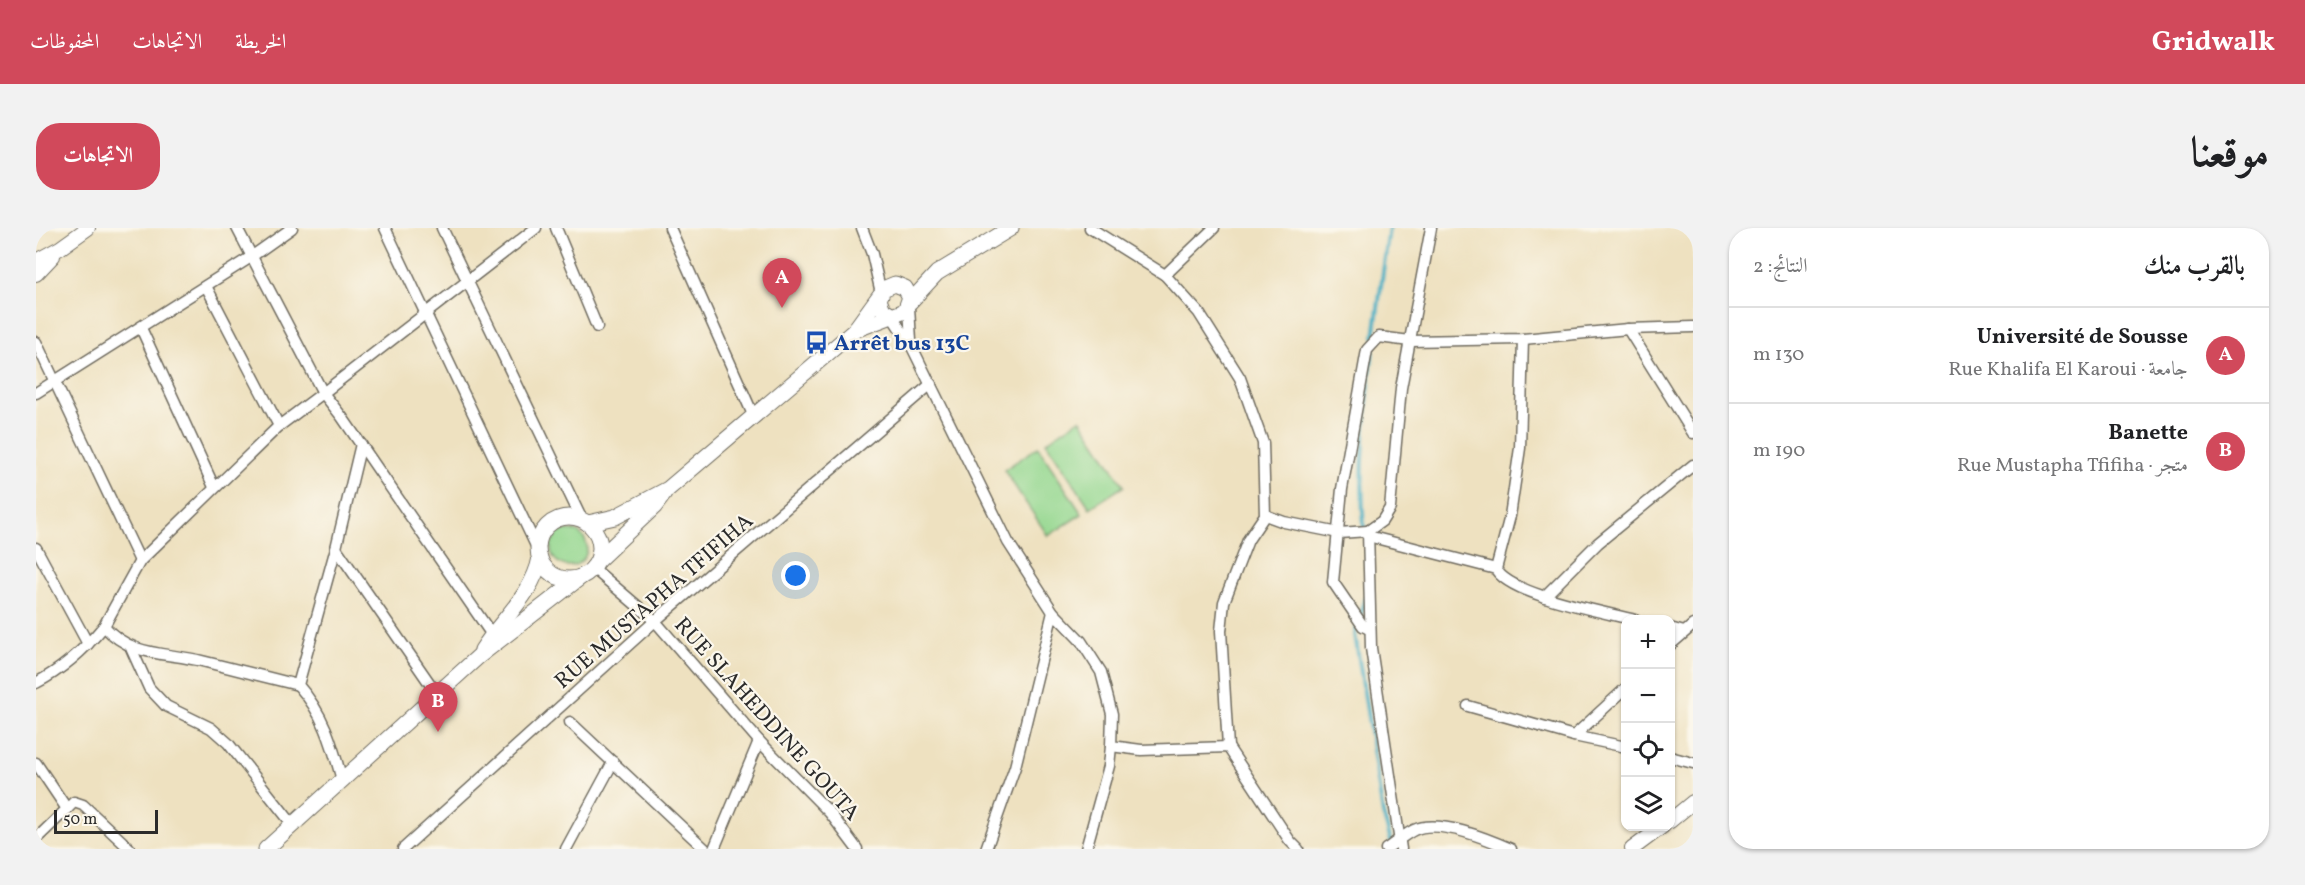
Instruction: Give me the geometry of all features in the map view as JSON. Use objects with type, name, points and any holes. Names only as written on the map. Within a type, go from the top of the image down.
[{"type":"main road","points":[[854,331],[891,315],[901,314],[937,273],[1011,228]]},
{"type":"main road","points":[[266,849],[479,656],[591,568],[655,506],[668,489],[854,331],[887,286],[937,273]]},
{"type":"main road","points":[[895,284],[905,288],[909,304]]},
{"type":"main road","points":[[880,294],[880,305],[891,315]]},
{"type":"main road","points":[[479,656],[492,635],[526,592],[537,573],[544,529],[552,522],[562,518],[585,521],[615,516],[668,489]]},
{"type":"main road","points":[[585,521],[599,539],[591,568]]},
{"type":"main road","points":[[539,554],[545,567],[562,578],[591,568]]},
{"type":"street","points":[[36,261],[60,248],[88,228]]},
{"type":"street","points":[[237,228],[323,393],[361,444],[492,635]]},
{"type":"street","points":[[36,393],[141,328],[292,228]]},
{"type":"street","points":[[385,228],[539,554]]},
{"type":"street","points":[[442,228],[465,281],[585,521]]},
{"type":"street","points":[[36,683],[57,671],[88,644],[104,626],[140,561],[279,426],[536,228]]},
{"type":"street","points":[[556,228],[597,327]]},
{"type":"street","points":[[670,228],[754,417]]},
{"type":"street","points":[[862,228],[873,254],[880,294]]},
{"type":"street","points":[[1090,228],[1165,275],[1198,313],[1240,378],[1263,443],[1265,515],[1248,540],[1224,602],[1221,631],[1228,747],[1290,841],[1298,849]]},
{"type":"street","points":[[1165,275],[1214,228]]},
{"type":"street","points":[[1400,845],[1369,629],[1368,534],[1382,521],[1390,508],[1401,388],[1431,228]]},
{"type":"street","points":[[36,274],[60,248]]},
{"type":"street","points":[[873,254],[895,284]]},
{"type":"street","points":[[206,286],[279,426]]},
{"type":"street","points":[[909,304],[908,327],[912,347]]},
{"type":"street","points":[[891,315],[912,347],[1008,542],[1053,612],[1081,641],[1101,672],[1112,714],[1111,746],[1108,766],[1086,849]]},
{"type":"street","points":[[1369,629],[1364,626],[1333,582],[1342,489],[1367,350],[1379,337],[1410,341],[1523,339],[1628,329],[1693,327]]},
{"type":"street","points":[[141,328],[214,487]]},
{"type":"street","points":[[1628,329],[1693,433]]},
{"type":"street","points":[[1496,569],[1510,516],[1520,448],[1523,339]]},
{"type":"street","points":[[36,342],[53,382],[140,561]]},
{"type":"street","name":"RUE MUSTAPHA TFIFIHA","points":[[403,849],[655,621],[931,384]]},
{"type":"street","points":[[298,685],[336,548],[361,444]]},
{"type":"street","points":[[1544,597],[1598,543],[1693,465]]},
{"type":"street","points":[[1265,515],[1284,522],[1339,533],[1368,534],[1496,569],[1508,582],[1544,597],[1621,616]]},
{"type":"street","points":[[36,548],[88,644]]},
{"type":"street","points":[[336,548],[437,694]]},
{"type":"street","name":"RUE SLAHEDDINE GOUTA","points":[[591,568],[655,621],[759,741],[830,813],[857,849]]},
{"type":"street","points":[[986,849],[1015,767],[1053,612]]},
{"type":"street","points":[[104,626],[114,638],[131,648],[152,655],[199,660],[298,685],[326,725],[342,780]]},
{"type":"street","points":[[1675,641],[1689,628]]},
{"type":"street","points":[[131,648],[149,688],[166,706],[211,728],[228,743],[293,825]]},
{"type":"street","points":[[1575,736],[1621,693]]},
{"type":"street","points":[[1468,706],[1575,736],[1621,746]]},
{"type":"street","points":[[570,722],[705,849]]},
{"type":"street","points":[[714,849],[759,741]]},
{"type":"street","points":[[1111,746],[1141,750],[1228,747]]},
{"type":"street","points":[[1675,758],[1693,763]]},
{"type":"street","points":[[566,849],[613,762]]},
{"type":"street","points":[[36,764],[67,809]]},
{"type":"street","points":[[36,839],[74,802],[83,805],[129,849]]},
{"type":"street","points":[[1675,818],[1693,802]]},
{"type":"street","points":[[1386,849],[1400,845],[1415,829],[1427,826],[1485,838],[1511,849]]},
{"type":"street","points":[[1632,849],[1657,831]]},
{"type":"street","points":[[1649,849],[1661,831]]},
{"type":"green space","points":[[1080,419],[1124,486],[1090,508],[1046,442]]},
{"type":"green space","points":[[1038,447],[1082,514],[1048,536],[1004,470]]},
{"type":"green space","points":[[569,530],[582,535],[587,548],[582,561],[569,566],[556,561],[551,548],[556,535]]},
{"type":"waterway","points":[[1374,337],[1389,228]]},
{"type":"waterway","points":[[1364,529],[1363,461],[1373,348]]},
{"type":"waterway","points":[[1360,617],[1366,598]]},
{"type":"waterway","points":[[1358,624],[1355,634],[1383,814],[1392,844]]},
{"type":"place","name":"Université de Sousse","points":[[782,308]]},
{"type":"place","name":"Arrêt bus 13C","points":[[816,342]]},
{"type":"place","name":"Banette","points":[[438,732]]}]
